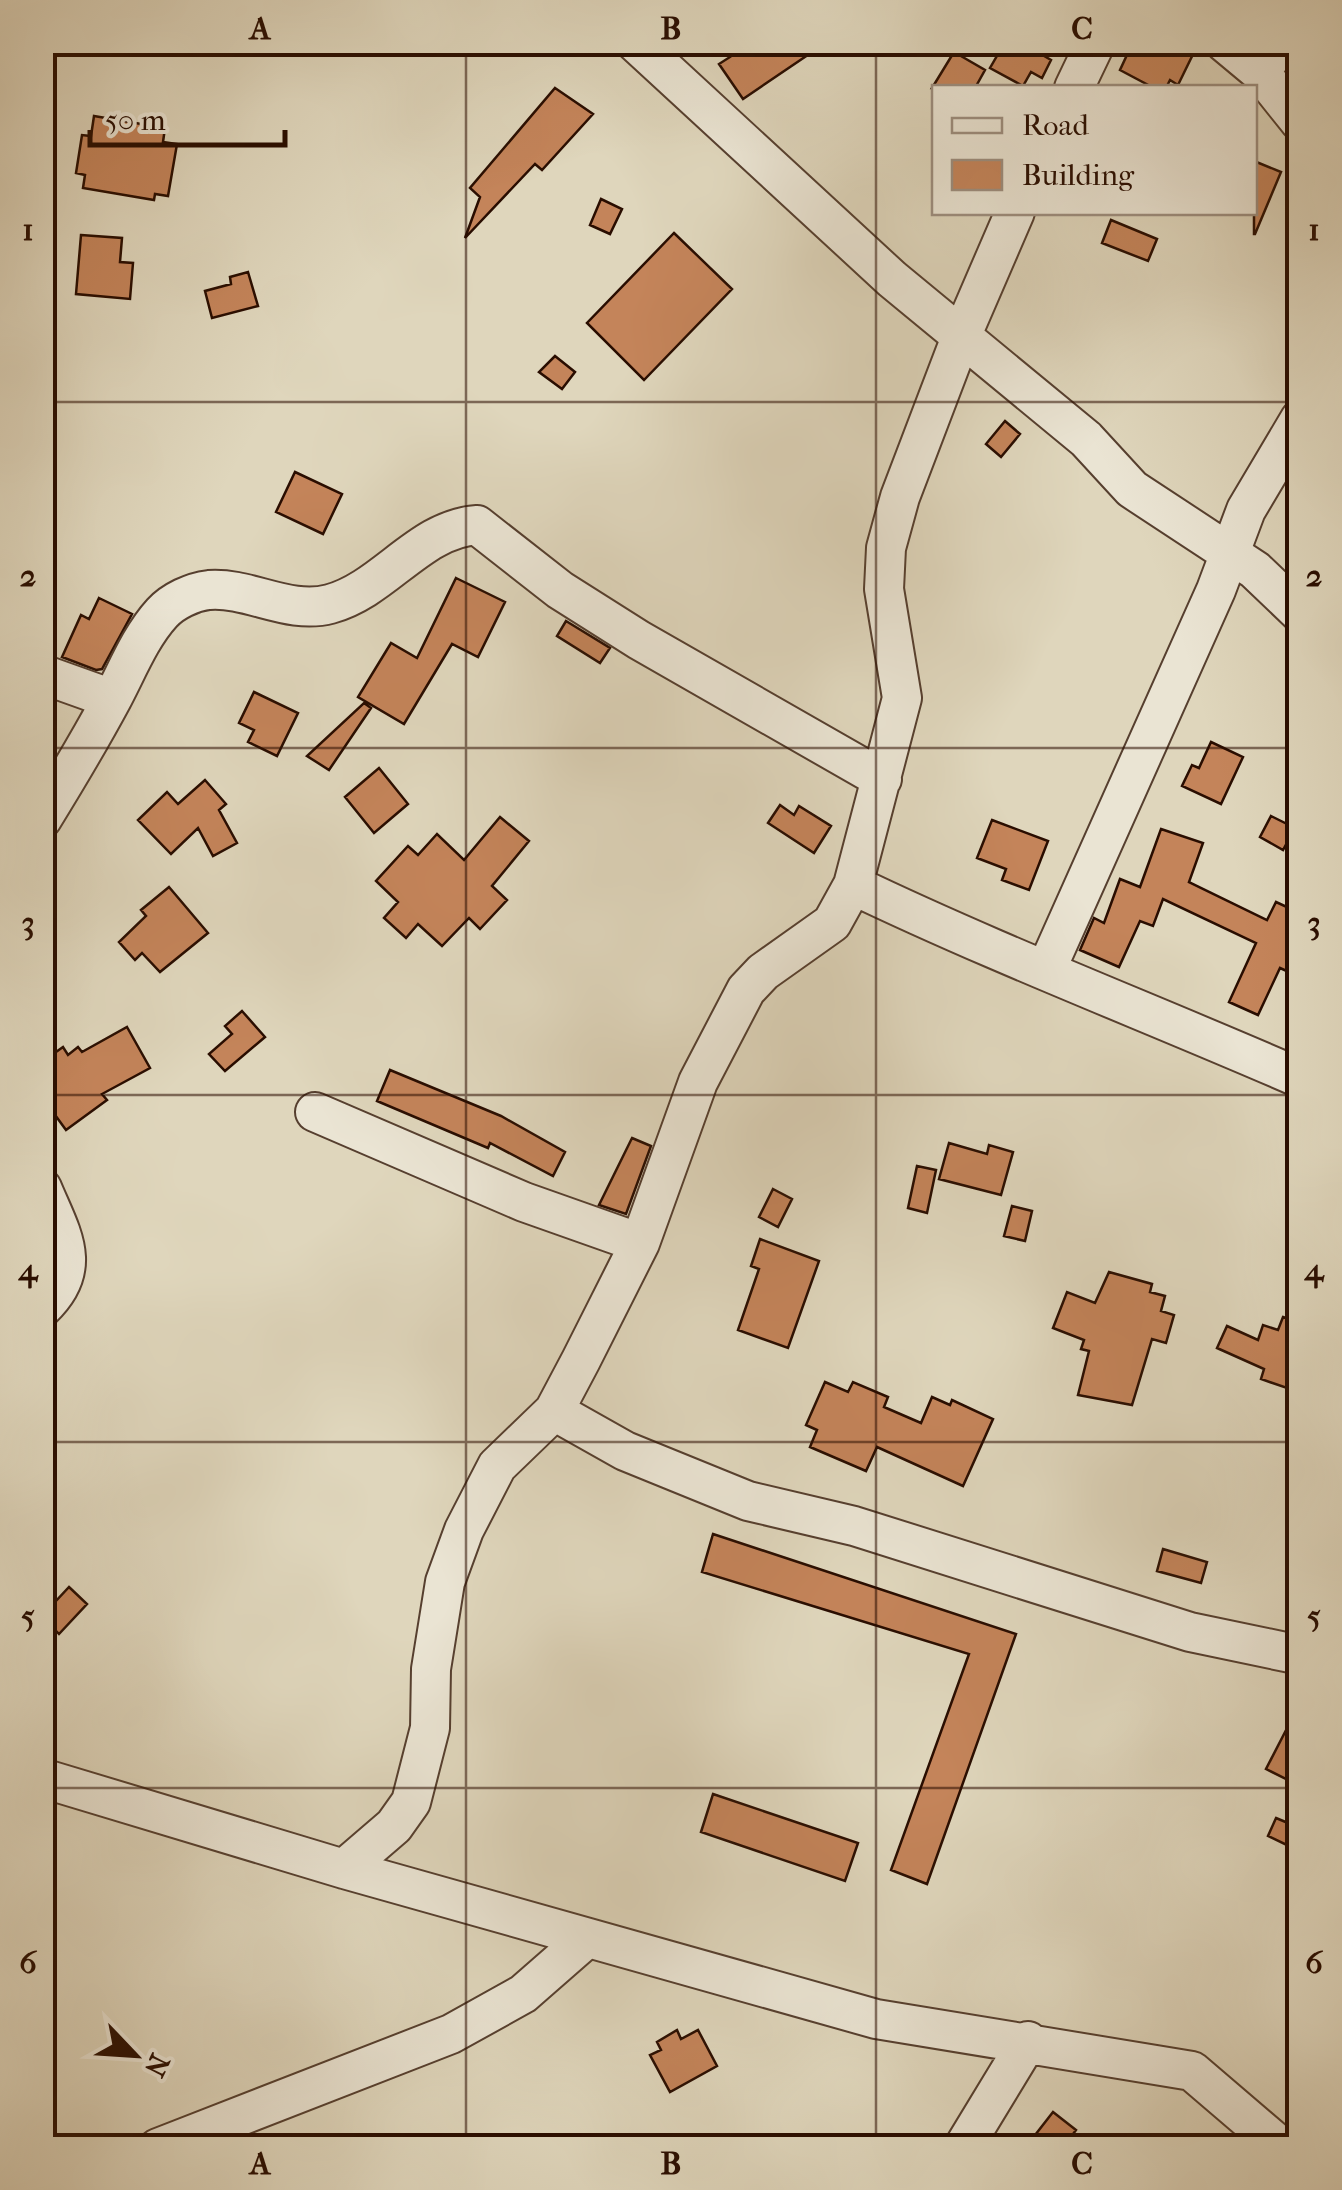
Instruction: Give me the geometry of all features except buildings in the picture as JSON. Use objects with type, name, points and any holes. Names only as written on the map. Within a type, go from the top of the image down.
[{"type":"street","points":[[634,42],[961,338],[1038,396],[1132,489],[1230,552],[1300,613]]},
{"type":"street","points":[[1075,85],[1096,42]]},
{"type":"street","points":[[1224,42],[1271,57],[1300,122]]},
{"type":"street","points":[[344,1870],[394,1826],[411,1802],[430,1728],[431,1669],[445,1582],[464,1530],[497,1466],[554,1411],[640,1242],[698,1082],[746,990],[762,972],[832,922],[853,885],[902,698],[884,589],[886,548],[900,497],[1014,215]]},
{"type":"street","points":[[1048,968],[1246,510],[1300,419]]},
{"type":"street","points":[[42,819],[141,643],[163,612],[184,597],[208,590],[292,606],[328,605],[370,588],[428,541],[461,526],[477,526],[560,590],[639,640],[882,779]]},
{"type":"street","points":[[42,674],[112,699]]},
{"type":"street","points":[[853,885],[954,934],[1048,968],[1300,1078]]},
{"type":"street","points":[[314,1112],[524,1202],[640,1242]]},
{"type":"street","points":[[42,1188],[69,1257],[57,1294],[42,1308]]},
{"type":"street","points":[[554,1411],[624,1451],[748,1500],[966,1559],[1190,1632],[1300,1655]]},
{"type":"street","points":[[42,1778],[344,1870],[876,2019],[1192,2070],[1282,2148]]},
{"type":"street","points":[[158,2148],[451,2034],[523,1994],[587,1938]]},
{"type":"street","points":[[963,2148],[1028,2042]]}]
